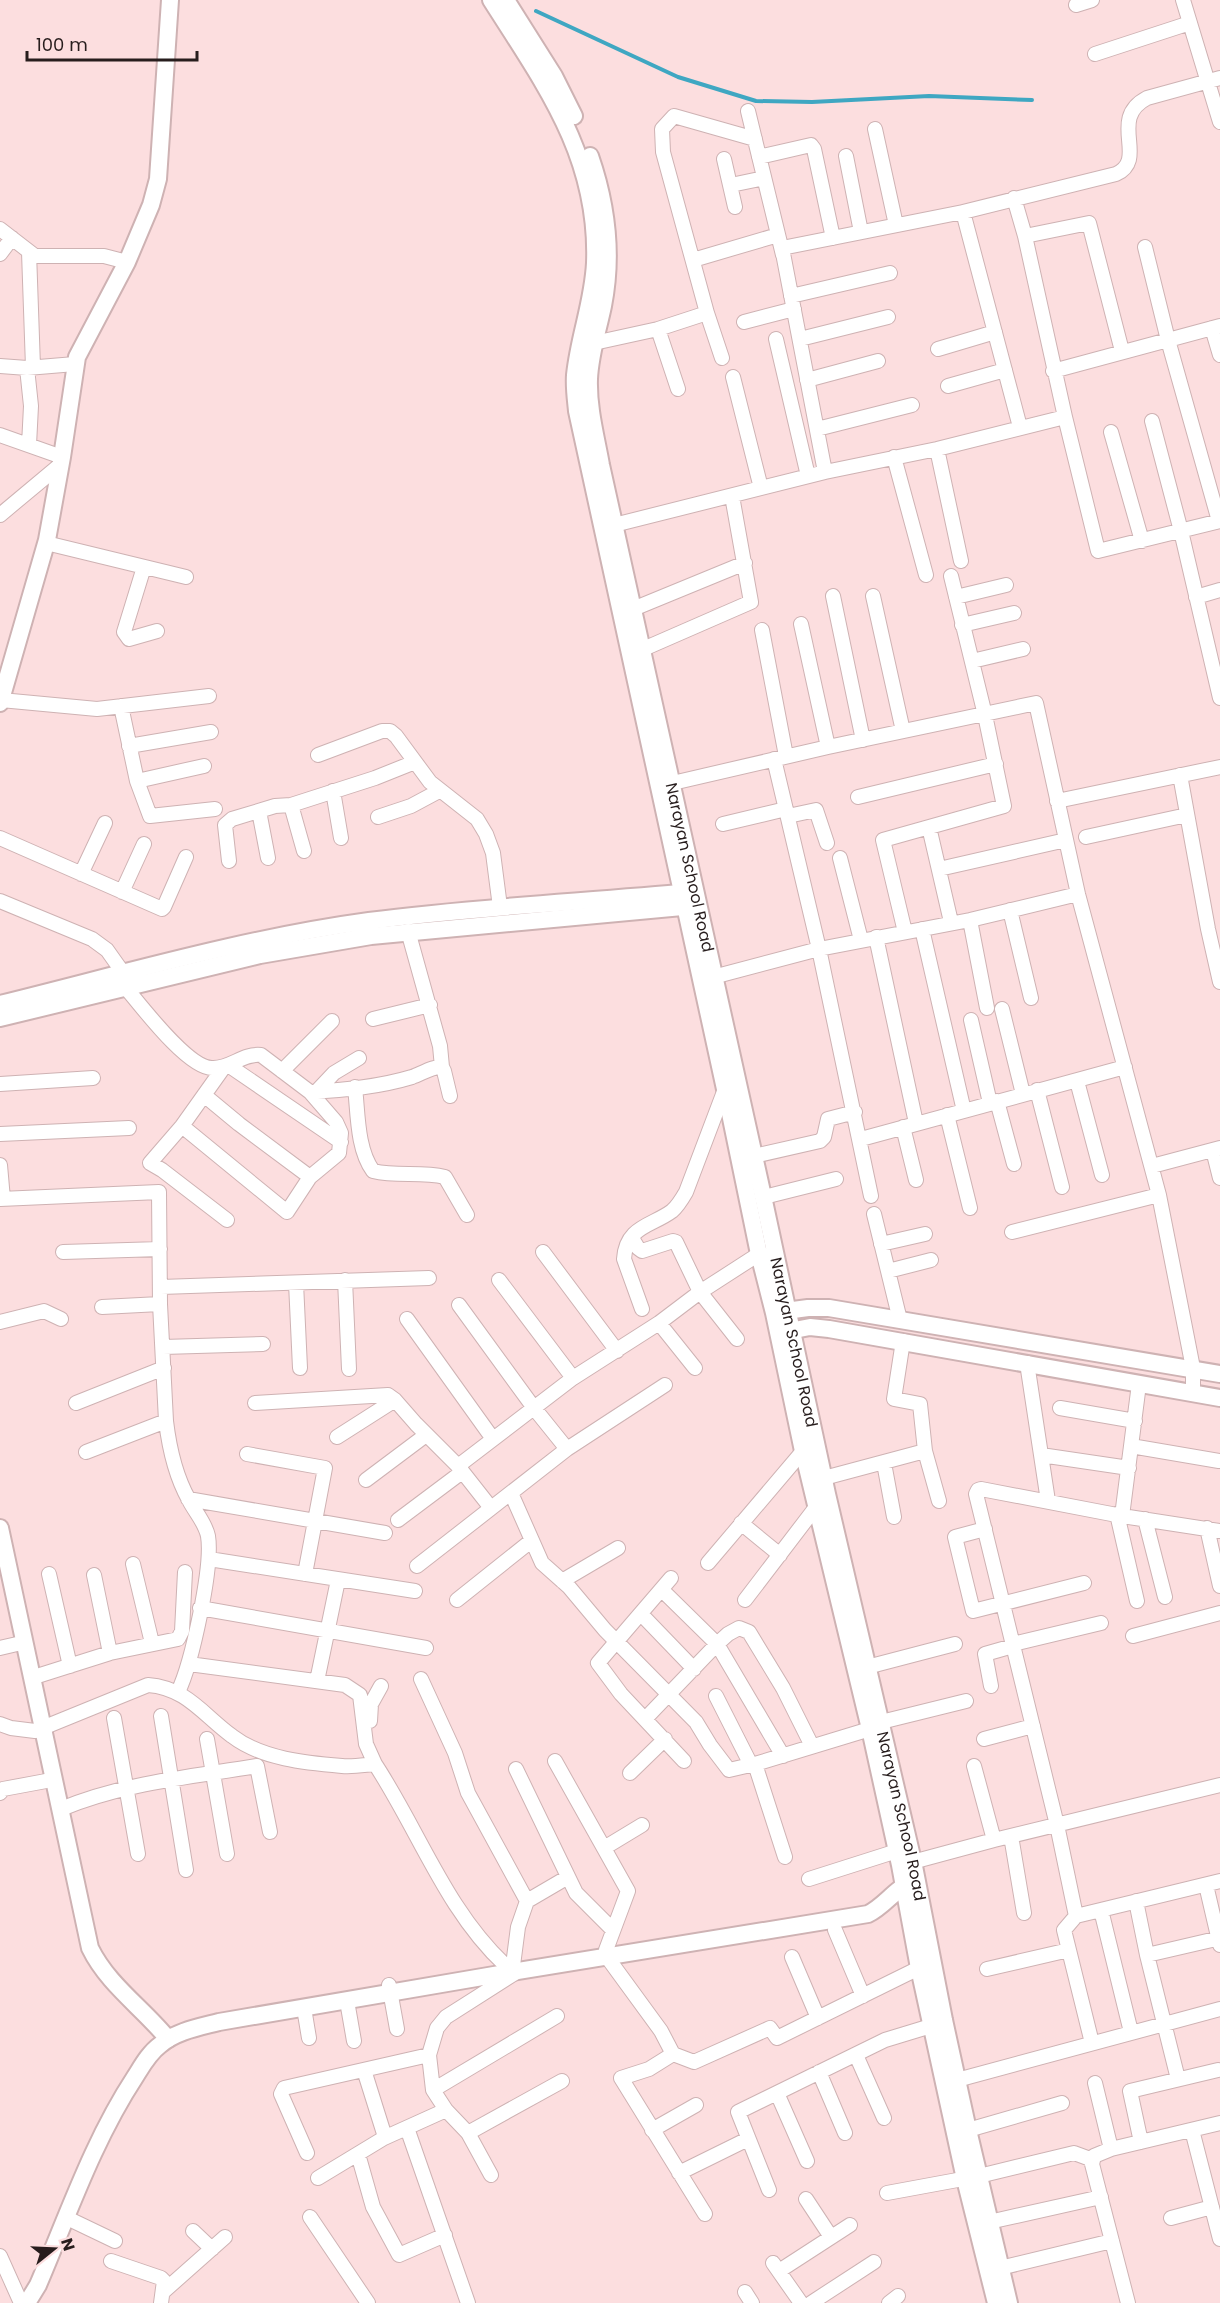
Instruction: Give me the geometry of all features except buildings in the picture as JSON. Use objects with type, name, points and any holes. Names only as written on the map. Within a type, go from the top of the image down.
[{"type":"street","points":[[170,0],[158,179],[151,205],[127,262],[76,357],[46,543],[0,701],[97,709],[209,696]]},
{"type":"street","points":[[491,0],[559,110],[573,140],[592,199],[595,235],[592,302],[579,348],[582,378]]},
{"type":"street","points":[[506,0],[554,76],[568,104],[583,135],[603,194],[608,224],[603,304],[594,344],[582,378]]},
{"type":"street","points":[[1076,5],[1092,0]]},
{"type":"street","points":[[1183,0],[1214,79],[1220,122]]},
{"type":"street","points":[[1095,54],[1190,22]]},
{"type":"street","points":[[825,472],[782,248],[963,212],[1121,172],[1130,154],[1128,120],[1137,105],[1147,98],[1214,79]]},
{"type":"street","points":[[748,111],[783,255]]},
{"type":"street","points":[[722,358],[707,313],[663,152],[662,129],[674,116],[755,139]]},
{"type":"street","points":[[875,129],[896,225]]},
{"type":"street","points":[[759,157],[811,145],[814,149],[833,238]]},
{"type":"street","points":[[846,156],[861,232]]},
{"type":"street","points":[[724,159],[735,207]]},
{"type":"street","points":[[731,185],[764,177]]},
{"type":"street","points":[[1014,198],[1025,236],[1053,370],[1098,551],[1220,521],[1168,340],[1145,247]]},
{"type":"street","points":[[963,212],[1020,427]]},
{"type":"street","points":[[1025,236],[1089,223],[1122,351]]},
{"type":"street","points":[[0,229],[29,252],[41,258],[104,256],[127,262]]},
{"type":"street","points":[[693,260],[778,235]]},
{"type":"street","points":[[0,254],[12,238]]},
{"type":"street","points":[[29,252],[31,415],[29,445]]},
{"type":"street","points":[[744,322],[792,303],[890,273]]},
{"type":"street","points":[[594,344],[658,329],[707,313]]},
{"type":"street","points":[[800,339],[888,317]]},
{"type":"street","points":[[1053,370],[1216,327],[1220,355]]},
{"type":"street","points":[[658,329],[678,389]]},
{"type":"street","points":[[938,349],[995,332]]},
{"type":"street","points":[[776,339],[808,476]]},
{"type":"street","points":[[807,380],[878,361]]},
{"type":"street","points":[[0,366],[30,368],[75,364]]},
{"type":"street","points":[[948,386],[1005,370]]},
{"type":"street","points":[[734,377],[761,488]]},
{"type":"street","name":"Narayan School Road","points":[[582,378],[591,409],[609,527],[633,609],[642,650],[664,785]]},
{"type":"street","points":[[817,429],[912,405]]},
{"type":"street","points":[[875,1726],[816,1508],[803,1451],[781,1311],[759,1254],[725,1089],[690,899],[609,527],[808,476],[937,449],[1065,417]]},
{"type":"street","points":[[1152,421],[1217,673],[1220,698]]},
{"type":"street","points":[[1111,432],[1142,541]]},
{"type":"street","points":[[0,435],[29,445],[61,461]]},
{"type":"street","points":[[937,449],[961,561]]},
{"type":"street","points":[[894,457],[926,575]]},
{"type":"street","points":[[0,515],[61,461]]},
{"type":"street","points":[[642,650],[748,605],[751,600],[732,495]]},
{"type":"street","points":[[46,543],[186,577]]},
{"type":"street","points":[[633,609],[745,563]]},
{"type":"street","points":[[144,567],[124,632],[129,639],[157,631]]},
{"type":"street","points":[[905,932],[884,840],[1004,806],[985,715],[951,576]]},
{"type":"street","points":[[956,597],[1006,585]]},
{"type":"street","points":[[1196,597],[1220,590]]},
{"type":"street","points":[[833,596],[862,740]]},
{"type":"street","points":[[873,596],[903,732]]},
{"type":"street","points":[[962,625],[1014,613]]},
{"type":"street","points":[[801,624],[828,747]]},
{"type":"street","points":[[762,630],[787,812],[861,1139],[871,1196]]},
{"type":"street","points":[[972,661],[1023,649]]},
{"type":"street","points":[[664,785],[828,747],[1036,704],[1078,894],[1159,1195],[1193,1368],[1193,1395]]},
{"type":"street","points":[[121,706],[137,781],[150,816],[216,808]]},
{"type":"street","points":[[318,755],[382,731],[390,731],[396,736],[430,782],[477,819],[493,853],[500,907]]},
{"type":"street","points":[[129,746],[211,732]]},
{"type":"street","points":[[229,861],[225,825],[232,819],[275,806],[291,805],[375,778],[415,762]]},
{"type":"street","points":[[858,796],[996,764]]},
{"type":"street","points":[[137,781],[204,766]]},
{"type":"street","points":[[1058,801],[1220,767]]},
{"type":"street","points":[[1180,775],[1220,982]]},
{"type":"street","points":[[333,791],[341,838]]},
{"type":"street","points":[[378,817],[411,806],[439,791]]},
{"type":"street","points":[[291,805],[304,851]]},
{"type":"street","points":[[723,824],[787,812],[816,810],[827,843]]},
{"type":"street","points":[[259,811],[268,858]]},
{"type":"street","points":[[1086,837],[1187,815]]},
{"type":"street","points":[[81,874],[105,823]]},
{"type":"street","points":[[929,827],[951,922]]},
{"type":"street","points":[[0,838],[162,909],[186,857]]},
{"type":"street","points":[[939,869],[1066,840]]},
{"type":"street","points":[[122,892],[144,844]]},
{"type":"street","points":[[840,858],[861,940]]},
{"type":"street","points":[[713,977],[819,949],[970,920],[1078,894]]},
{"type":"street","points":[[0,1018],[257,941],[368,921],[500,907],[690,899]]},
{"type":"street","points":[[0,1004],[260,955],[408,931],[690,899]]},
{"type":"street","name":"Narayan School Road","points":[[690,899],[713,977],[764,1197],[776,1259],[781,1311]]},
{"type":"street","points":[[0,901],[92,939],[107,950],[125,981],[160,1029],[196,1064],[205,1068],[226,1066],[252,1054],[261,1055],[313,1092],[336,1122],[341,1133],[341,1142],[339,1153],[310,1177],[287,1212],[182,1126]]},
{"type":"street","points":[[1010,910],[1031,998]]},
{"type":"street","points":[[970,920],[987,1008]]},
{"type":"street","points":[[922,929],[964,1111]]},
{"type":"street","points":[[408,931],[430,1005],[450,1096]]},
{"type":"street","points":[[876,937],[910,1125],[916,1180]]},
{"type":"street","points":[[373,1019],[430,1005]]},
{"type":"street","points":[[1002,1009],[1062,1187]]},
{"type":"street","points":[[971,1020],[1014,1164]]},
{"type":"street","points":[[282,1071],[332,1021]]},
{"type":"street","points":[[313,1092],[334,1073],[359,1058]]},
{"type":"street","points":[[226,1066],[182,1126],[150,1163],[227,1220]]},
{"type":"street","points":[[226,1066],[341,1142]]},
{"type":"street","points":[[313,1092],[389,1082],[423,1073],[438,1066],[442,1067]]},
{"type":"street","points":[[861,1139],[1125,1067]]},
{"type":"street","points":[[0,1084],[93,1078]]},
{"type":"street","points":[[1077,1081],[1102,1175]]},
{"type":"street","points":[[355,1087],[363,1149],[373,1171],[386,1174],[434,1174],[445,1177],[467,1215]]},
{"type":"street","points":[[642,1309],[624,1259],[625,1250],[643,1225],[669,1213],[678,1205],[686,1192],[725,1089]]},
{"type":"street","points":[[204,1095],[239,1125],[310,1177]]},
{"type":"street","points":[[754,1156],[820,1141],[824,1137],[828,1119],[855,1112]]},
{"type":"street","points":[[947,1115],[970,1208]]},
{"type":"street","points":[[0,1134],[129,1128]]},
{"type":"street","points":[[1152,1166],[1217,1149],[1220,1178]]},
{"type":"street","points":[[0,1165],[2,1199],[159,1192],[160,1304],[168,1439],[188,1499],[208,1534],[209,1559],[189,1664],[178,1692]]},
{"type":"street","points":[[764,1197],[837,1179]]},
{"type":"street","points":[[1012,1232],[1159,1195]]},
{"type":"street","points":[[874,1214],[900,1320]]},
{"type":"street","points":[[881,1244],[925,1234]]},
{"type":"street","points":[[632,1238],[642,1251],[676,1242],[700,1292],[737,1339]]},
{"type":"street","points":[[63,1252],[160,1249]]},
{"type":"street","points":[[543,1252],[617,1351]]},
{"type":"street","points":[[398,1520],[493,1439],[573,1378],[659,1323],[700,1292],[759,1254],[776,1259]]},
{"type":"street","points":[[888,1270],[931,1260]]},
{"type":"street","points":[[161,1287],[429,1278]]},
{"type":"street","points":[[345,1280],[349,1370]]},
{"type":"street","points":[[499,1280],[573,1378]]},
{"type":"street","points":[[296,1283],[300,1368]]},
{"type":"street","points":[[102,1307],[160,1304]]},
{"type":"street","points":[[459,1305],[534,1408],[567,1449]]},
{"type":"street","points":[[781,1311],[830,1308],[1220,1374]]},
{"type":"street","points":[[0,1322],[44,1311],[61,1319]]},
{"type":"street","points":[[406,1319],[493,1439]]},
{"type":"street","points":[[659,1323],[695,1368]]},
{"type":"street","points":[[785,1331],[810,1327],[829,1329],[1220,1398]]},
{"type":"street","name":"Narayan School Road","points":[[785,1331],[824,1478],[867,1667],[875,1726],[903,1859],[968,2130],[972,2177],[989,2222],[1009,2303]]},
{"type":"street","points":[[903,1341],[894,1399],[920,1404],[925,1451],[939,1501]]},
{"type":"street","points":[[163,1347],[263,1344]]},
{"type":"street","points":[[1027,1363],[1048,1501]]},
{"type":"street","points":[[76,1403],[164,1368]]},
{"type":"street","points":[[1137,1601],[1120,1515],[1129,1468],[1139,1384]]},
{"type":"street","points":[[417,1566],[567,1449],[665,1385]]},
{"type":"street","points":[[255,1403],[388,1395],[460,1469],[491,1509]]},
{"type":"street","points":[[337,1437],[395,1400]]},
{"type":"street","points":[[1060,1408],[1135,1420]]},
{"type":"street","points":[[86,1452],[166,1420]]},
{"type":"street","points":[[366,1480],[426,1435]]},
{"type":"street","points":[[1131,1446],[1220,1461]]},
{"type":"street","points":[[708,1563],[803,1451]]},
{"type":"street","points":[[824,1478],[925,1451]]},
{"type":"street","points":[[247,1454],[325,1468],[304,1574]]},
{"type":"street","points":[[1041,1455],[1129,1468]]},
{"type":"street","points":[[884,1463],[894,1516]]},
{"type":"street","points":[[1076,1916],[1057,1825],[976,1494],[981,1489],[1120,1515],[1214,1529],[1220,1586]]},
{"type":"street","points":[[511,1493],[542,1563],[562,1581],[696,1722],[729,1770],[753,1765],[875,1726],[966,1701]]},
{"type":"street","points":[[188,1499],[385,1533]]},
{"type":"street","points":[[745,1600],[816,1508]]},
{"type":"street","points":[[1145,1519],[1165,1597]]},
{"type":"street","points":[[741,1523],[780,1555]]},
{"type":"street","points":[[0,1528],[34,1677],[46,1781],[82,1952],[106,1990],[161,2038]]},
{"type":"street","points":[[985,1529],[955,1537],[973,1611],[1084,1583]]},
{"type":"street","points":[[457,1600],[531,1541]]},
{"type":"street","points":[[562,1581],[618,1548]]},
{"type":"street","points":[[209,1559],[415,1591]]},
{"type":"street","points":[[133,1564],[152,1643]]},
{"type":"street","points":[[0,1570],[3,1594],[61,1809],[90,1948],[99,1966],[161,2038]]},
{"type":"street","points":[[34,1677],[110,1653],[178,1639],[182,1630],[185,1572]]},
{"type":"street","points":[[49,1574],[70,1666]]},
{"type":"street","points":[[94,1575],[110,1653]]},
{"type":"street","points":[[671,1578],[598,1663],[621,1694],[684,1761]]},
{"type":"street","points":[[317,1681],[338,1580]]},
{"type":"street","points":[[662,1590],[717,1644],[783,1756]]},
{"type":"street","points":[[200,1608],[426,1648]]},
{"type":"street","points":[[1133,1636],[1220,1613]]},
{"type":"street","points":[[641,1614],[694,1669]]},
{"type":"street","points":[[991,1686],[985,1654],[1101,1623]]},
{"type":"street","points":[[646,1718],[717,1644],[739,1628],[749,1632],[783,1688],[812,1746]]},
{"type":"street","points":[[0,1648],[17,1644]]},
{"type":"street","points":[[867,1667],[955,1644]]},
{"type":"street","points":[[189,1664],[345,1685],[360,1695],[366,1744],[375,1764],[455,1905],[486,1947],[512,1969]]},
{"type":"street","points":[[421,1678],[455,1754],[468,1792],[527,1901]]},
{"type":"street","points":[[0,1724],[11,1728],[40,1729],[148,1684],[163,1686],[178,1692],[196,1704],[233,1737],[259,1751],[286,1759],[344,1766],[375,1764]]},
{"type":"street","points":[[375,1764],[369,1714],[374,1696],[381,1686]]},
{"type":"street","points":[[716,1696],[753,1765],[785,1857]]},
{"type":"street","points":[[161,1716],[186,1870]]},
{"type":"street","points":[[114,1718],[138,1854]]},
{"type":"street","points":[[984,1739],[1033,1726]]},
{"type":"street","points":[[207,1739],[227,1854]]},
{"type":"street","points":[[630,1773],[665,1739]]},
{"type":"street","points":[[555,1761],[628,1891],[613,1930],[607,1954],[661,2031],[673,2054],[694,2062],[770,2028],[777,2038],[920,1968]]},
{"type":"street","points":[[61,1809],[87,1798],[126,1789],[257,1766],[270,1832]]},
{"type":"street","points":[[974,1766],[994,1840]]},
{"type":"street","points":[[516,1769],[576,1893],[613,1930]]},
{"type":"street","points":[[0,1793],[3,1789],[46,1781]]},
{"type":"street","points":[[808,1880],[994,1840],[1220,1785]]},
{"type":"street","points":[[604,1848],[642,1825]]},
{"type":"street","points":[[1011,1836],[1024,1913]]},
{"type":"street","points":[[512,1969],[518,1927],[527,1901],[568,1877]]},
{"type":"street","points":[[1092,2043],[1064,1930],[1076,1916],[1220,1881]]},
{"type":"street","points":[[24,2303],[31,2281],[95,2131],[115,2092],[142,2050],[177,2025],[218,2014],[390,1989],[815,1918],[889,1900],[910,1883]]},
{"type":"street","points":[[910,1883],[920,1968],[932,2026],[972,2177],[996,2303]]},
{"type":"street","points":[[1147,1955],[1219,1940],[1206,1885]]},
{"type":"street","points":[[1136,1901],[1178,2079]]},
{"type":"street","points":[[1101,1910],[1131,2032]]},
{"type":"street","points":[[835,1930],[862,1996]]},
{"type":"street","points":[[987,1969],[1069,1950]]},
{"type":"street","points":[[491,2175],[468,2133],[446,2110],[433,2090],[429,2055],[437,2028],[446,2017],[512,1969],[531,1961],[607,1954]]},
{"type":"street","points":[[792,1957],[818,2018]]},
{"type":"street","points":[[24,2303],[38,2284],[103,2133],[122,2097],[161,2038],[219,2022],[347,2001],[390,1989]]},
{"type":"street","points":[[390,1989],[397,2029]]},
{"type":"street","points":[[347,2001],[354,2041]]},
{"type":"street","points":[[304,2008],[309,2038]]},
{"type":"street","points":[[957,2080],[1220,2009]]},
{"type":"street","points":[[433,2090],[557,2016]]},
{"type":"street","points":[[769,2190],[738,2112],[885,2040],[932,2026]]},
{"type":"street","points":[[673,2054],[649,2069],[621,2078],[705,2214]]},
{"type":"street","points":[[307,2153],[281,2094],[284,2088],[429,2055]]},
{"type":"street","points":[[856,2055],[884,2118]]},
{"type":"street","points":[[364,2070],[385,2137]]},
{"type":"street","points":[[1141,2142],[1131,2091],[1218,2070]]},
{"type":"street","points":[[819,2072],[845,2133]]},
{"type":"street","points":[[468,2133],[562,2081]]},
{"type":"street","points":[[1095,2083],[1111,2148]]},
{"type":"street","points":[[777,2093],[807,2161]]},
{"type":"street","points":[[968,2130],[1062,2103]]},
{"type":"street","points":[[652,2130],[696,2105]]},
{"type":"street","points":[[318,2178],[385,2137],[446,2110]]},
{"type":"street","points":[[1128,2303],[1092,2164],[1094,2156],[1111,2148],[1220,2123]]},
{"type":"street","points":[[406,2128],[468,2303]]},
{"type":"street","points":[[1192,2130],[1220,2239]]},
{"type":"street","points":[[679,2173],[748,2139]]},
{"type":"street","points":[[887,2193],[972,2177],[1074,2153],[1093,2160]]},
{"type":"street","points":[[358,2154],[373,2207],[399,2255],[444,2235]]},
{"type":"street","points":[[989,2222],[1101,2197]]},
{"type":"street","points":[[806,2199],[831,2237]]},
{"type":"street","points":[[1171,2218],[1212,2206]]},
{"type":"street","points":[[310,2217],[368,2303]]},
{"type":"street","points":[[67,2218],[115,2241]]},
{"type":"street","points":[[801,2303],[776,2267],[850,2225]]},
{"type":"street","points":[[193,2231],[212,2249]]},
{"type":"street","points":[[162,2298],[225,2237]]},
{"type":"street","points":[[1000,2268],[1112,2241]]},
{"type":"street","points":[[0,2256],[4,2274],[24,2303]]},
{"type":"street","points":[[111,2261],[161,2278],[164,2281],[162,2298]]},
{"type":"street","points":[[812,2303],[874,2262]]},
{"type":"waterway","points":[[536,11],[678,77],[756,101],[812,102],[929,96],[1032,100]]}]
